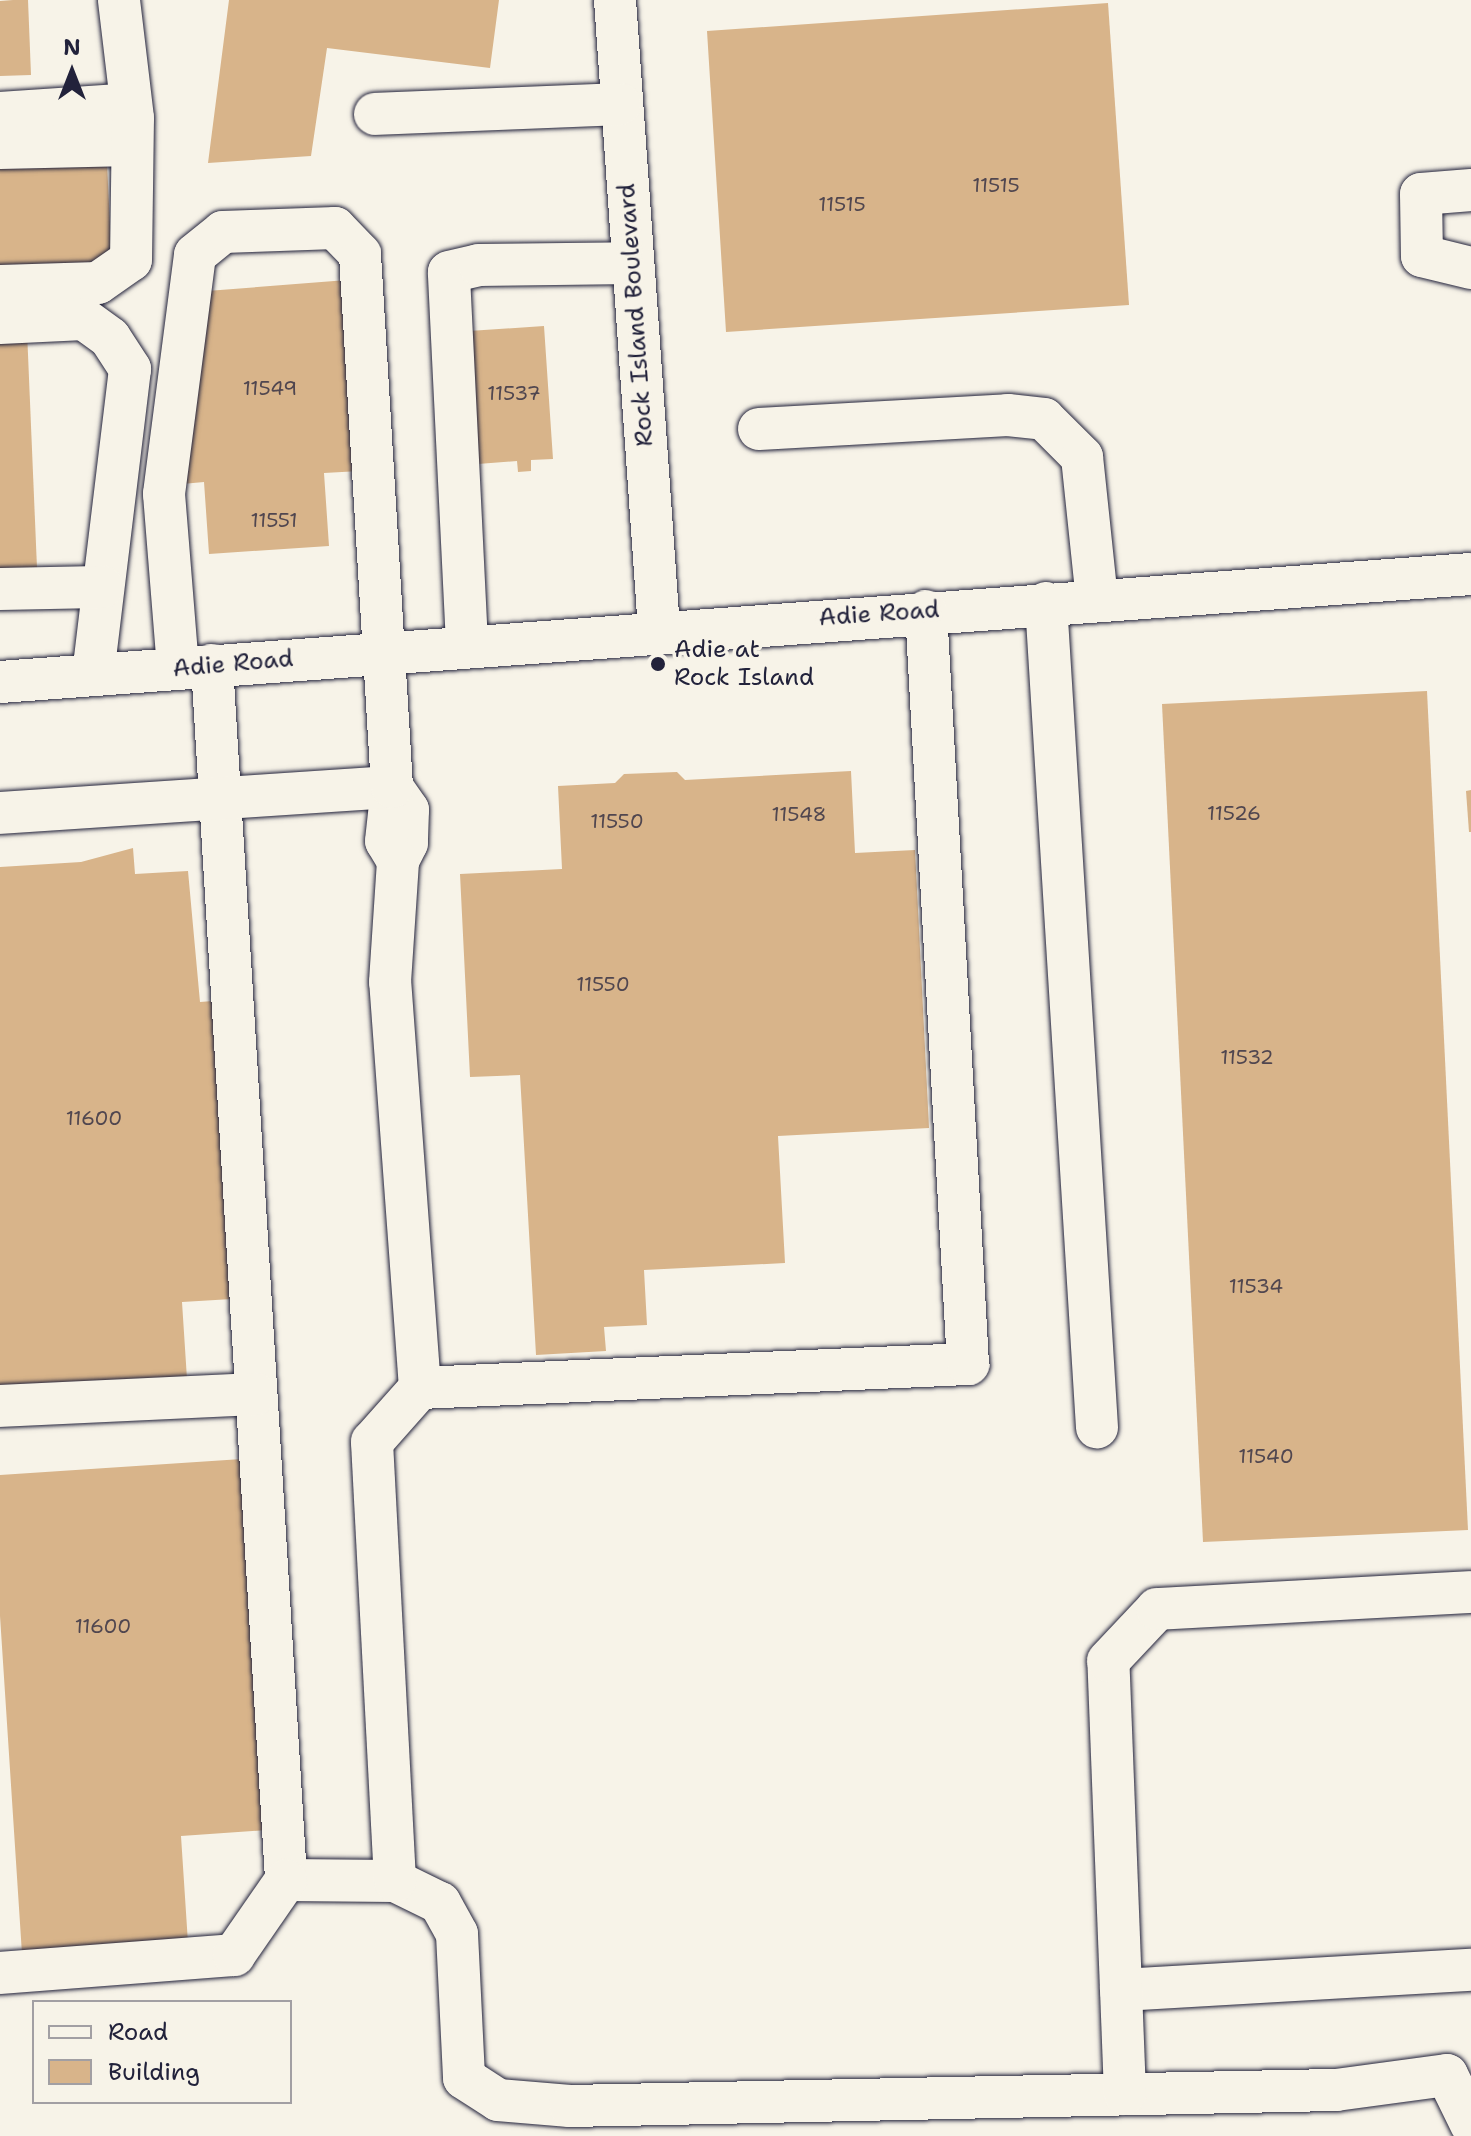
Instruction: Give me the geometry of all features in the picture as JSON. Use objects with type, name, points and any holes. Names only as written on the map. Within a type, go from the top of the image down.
[{"type":"street","points":[[0,286],[98,283],[118,276],[131,260],[131,104],[119,0]]},
{"type":"street","name":"Rock Island Boulevard","points":[[615,0],[659,629]]},
{"type":"street","points":[[0,113],[131,104]]},
{"type":"street","points":[[375,114],[620,104]]},
{"type":"street","points":[[0,148],[132,145]]},
{"type":"street","points":[[1471,190],[1421,194],[1422,256],[1471,268]]},
{"type":"street","points":[[0,1973],[234,1955],[286,1880],[220,797],[164,494],[195,255],[223,232],[335,228],[360,254],[392,787],[408,810],[398,861],[390,982],[420,1388]]},
{"type":"street","points":[[467,644],[449,272],[479,265],[632,263]]},
{"type":"street","points":[[0,323],[84,319],[110,338],[130,369],[93,675]]},
{"type":"street","points":[[759,429],[1008,415],[1044,419],[1082,457],[1097,599]]},
{"type":"street","name":"Adie Road","points":[[0,682],[659,629],[1471,574]]},
{"type":"street","points":[[0,589],[103,587]]},
{"type":"street","points":[[1046,603],[1097,1427]]},
{"type":"street","points":[[395,1881],[372,1442],[420,1388],[968,1364],[926,611]]},
{"type":"street","points":[[0,813],[392,787]]},
{"type":"street","points":[[0,1406],[256,1394]]},
{"type":"street","points":[[1125,2094],[1108,1661],[1157,1609],[1471,1592]]},
{"type":"street","points":[[286,1880],[395,1881],[440,1903],[457,1934],[464,2078],[498,2100],[570,2106],[1336,2090],[1447,2075],[1471,2124]]},
{"type":"street","points":[[1121,1990],[1471,1970]]},
{"type":"building","points":[[28,0],[31,75],[0,76],[0,1]]},
{"type":"building","points":[[229,0],[499,0],[490,68],[327,48],[311,156],[208,163]]},
{"type":"building","points":[[1108,3],[1129,305],[726,332],[707,31]]},
{"type":"building","points":[[107,163],[112,266],[0,270],[0,167]]},
{"type":"building","points":[[347,280],[360,471],[324,473],[329,546],[209,554],[204,482],[182,484],[207,291]]},
{"type":"building","points":[[544,326],[553,459],[531,460],[531,471],[518,472],[517,461],[478,464],[469,331]]},
{"type":"building","points":[[27,331],[37,568],[0,570],[0,332]]},
{"type":"building","points":[[1427,691],[1468,1530],[1203,1542],[1162,704]]},
{"type":"building","points":[[851,771],[855,853],[915,850],[929,1128],[778,1136],[785,1263],[644,1270],[647,1325],[604,1327],[606,1351],[536,1355],[520,1075],[470,1077],[460,874],[562,869],[558,786],[615,783],[624,774],[677,772],[685,780]]},
{"type":"building","points":[[1471,790],[1471,832],[1469,832],[1466,791]]},
{"type":"building","points":[[133,848],[135,874],[188,871],[200,1002],[213,1001],[232,1299],[182,1302],[187,1379],[0,1391],[0,867],[81,862]]},
{"type":"building","points":[[242,1459],[267,1830],[181,1836],[188,1943],[22,1954],[0,1616],[0,1475]]},
{"type":"place","name":"Adie at Rock Island","points":[[658,664]]}]
